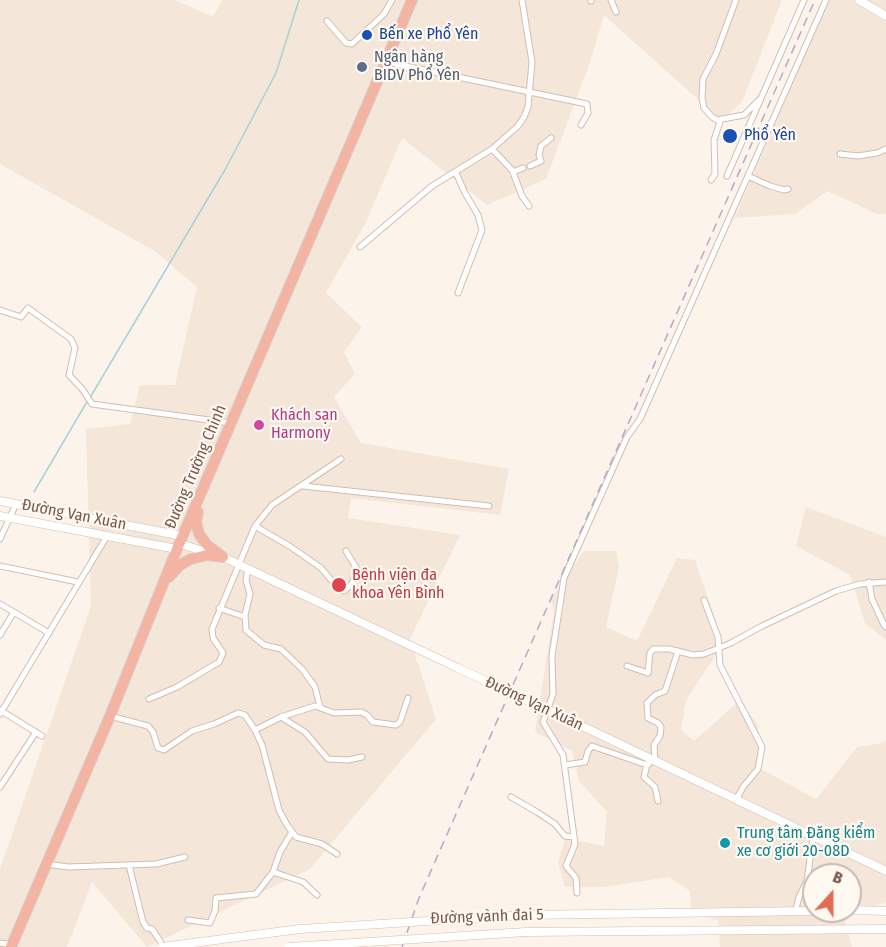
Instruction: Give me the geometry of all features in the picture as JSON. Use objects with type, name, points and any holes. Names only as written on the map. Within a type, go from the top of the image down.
[{"type":"highway","name":"Đường Trường Chinh","points":[[11,946],[412,0]]},
{"type":"highway","points":[[203,490],[197,515],[197,529],[207,545],[223,557]]},
{"type":"highway","points":[[163,585],[180,565],[191,558],[207,555],[223,557]]},
{"type":"main road","points":[[859,0],[886,16]]},
{"type":"main road","name":"Đường Vạn Xuân","points":[[0,501],[180,543],[223,557],[561,716],[650,763],[736,800],[886,871]]},
{"type":"main road","name":"Đường Vạn Xuân","points":[[0,516],[107,536],[180,543]]},
{"type":"main road","points":[[862,910],[886,911]]},
{"type":"main road","name":"Đường vành đai 5","points":[[163,947],[300,929],[524,915],[802,911]]},
{"type":"main road","name":"Đường vành đai 5","points":[[289,947],[526,932],[886,929]]},
{"type":"street","points":[[327,21],[346,43],[352,44],[384,14],[392,0]]},
{"type":"street","points":[[360,247],[432,186],[492,149],[518,126],[524,117],[530,93],[532,62],[522,0]]},
{"type":"street","points":[[611,0],[616,12]]},
{"type":"street","points":[[736,0],[701,87],[704,108],[712,117],[721,119],[744,115],[762,97]]},
{"type":"street","points":[[727,176],[804,0]]},
{"type":"street","points":[[577,893],[576,878],[566,866],[574,847],[574,837],[565,765],[561,750],[543,722],[553,694],[552,656],[564,578],[627,437],[640,419],[826,0]]},
{"type":"street","points":[[386,62],[587,104],[588,112],[581,125]]},
{"type":"street","points":[[711,180],[715,174],[714,140],[721,119]]},
{"type":"street","points":[[530,166],[541,161],[539,152],[541,146],[551,138]]},
{"type":"street","points":[[492,149],[513,172],[522,196],[529,206]]},
{"type":"street","points":[[840,154],[858,156],[886,149]]},
{"type":"street","points":[[513,172],[523,168]]},
{"type":"street","points":[[456,173],[478,215],[482,230],[458,293]]},
{"type":"street","points":[[748,176],[784,190],[789,189]]},
{"type":"street","points":[[0,310],[21,317],[28,308],[71,339],[75,348],[69,375],[95,405],[231,423]]},
{"type":"street","points":[[149,699],[177,687],[219,662],[223,653],[211,633],[219,608],[255,526],[272,505],[341,459]]},
{"type":"street","points":[[303,486],[489,506]]},
{"type":"street","points":[[0,539],[16,504]]},
{"type":"street","points":[[255,526],[321,568],[338,588],[344,591],[352,584],[357,569],[346,551]]},
{"type":"street","points":[[0,787],[39,734],[0,712],[107,536]]},
{"type":"street","points":[[0,566],[78,582]]},
{"type":"street","points":[[248,569],[246,580],[250,594],[245,617],[246,630],[264,645],[281,649],[310,678],[320,706]]},
{"type":"street","points":[[627,666],[648,673],[651,650],[669,649],[699,656],[719,649],[836,591],[869,582],[886,582]]},
{"type":"street","points":[[869,582],[872,599],[886,627]]},
{"type":"street","points":[[704,600],[718,638],[720,665],[762,747],[758,769],[743,787],[736,800]]},
{"type":"street","points":[[0,604],[50,633]]},
{"type":"street","points":[[219,608],[245,617]]},
{"type":"street","points":[[0,635],[14,612]]},
{"type":"street","points":[[658,801],[655,787],[644,777],[654,745],[660,736],[661,727],[648,718],[647,703],[655,695],[665,691],[678,651]]},
{"type":"street","points":[[255,729],[281,717],[320,706],[334,713],[365,713],[373,722],[396,725],[400,722],[408,698]]},
{"type":"street","points":[[110,716],[148,726],[153,732],[156,746],[161,750],[170,748],[192,731],[238,713],[245,715],[262,745],[279,810],[292,832],[296,837],[322,844],[337,854]]},
{"type":"street","points":[[281,717],[304,732],[328,759],[362,758]]},
{"type":"street","points":[[565,765],[585,762],[592,746],[650,763]]},
{"type":"street","points":[[511,797],[555,824],[567,837],[574,837]]},
{"type":"street","points":[[188,920],[210,923],[215,911],[216,898],[252,896],[258,892],[273,872],[280,852],[292,832]]},
{"type":"street","points":[[796,909],[807,881],[813,837]]},
{"type":"street","points":[[46,864],[68,867],[156,864],[185,857]]},
{"type":"street","points":[[129,865],[143,922],[147,928],[152,929],[163,947]]},
{"type":"street","points":[[273,872],[303,882],[317,895]]},
{"type":"street","points":[[0,943],[11,946]]},
{"type":"shaded area","points":[[0,0],[175,0],[213,17],[222,0],[782,0],[742,102],[722,121],[604,15],[588,68],[546,179],[487,205],[402,138],[366,222],[326,293],[362,327],[344,352],[355,374],[334,397],[361,443],[509,469],[500,515],[351,498],[348,518],[460,535],[410,639],[436,719],[310,869],[147,947],[92,882],[67,947],[0,947],[0,869],[91,606],[86,429],[130,424],[140,385],[175,385],[197,287],[156,252],[0,164]]},
{"type":"shaded area","points":[[829,0],[886,0],[886,214],[877,214],[828,191],[795,214],[734,218]]},
{"type":"shaded area","points":[[806,507],[886,537],[886,640],[865,623],[850,575],[796,546]]},
{"type":"shaded area","points":[[584,551],[616,551],[619,567],[606,627],[637,641],[677,558],[695,560],[721,636],[715,656],[686,700],[681,730],[694,741],[739,701],[758,724],[761,769],[816,799],[857,747],[882,743],[886,740],[886,902],[862,911],[862,863],[802,863],[802,923],[846,923],[852,947],[720,947],[718,920],[692,915],[690,891],[669,877],[603,887],[565,887],[558,863],[565,838],[604,846],[607,812],[579,781],[572,751],[535,732],[554,611],[551,599]]},
{"type":"waterway","points":[[91,396],[226,168],[276,73],[299,0]]},
{"type":"waterway","points":[[34,492],[88,400]]},
{"type":"railway","points":[[402,947],[419,898],[815,0]]},
{"type":"place","name":"Bến xe Phổ Yên","points":[[367,35]]},
{"type":"place","name":"Ngân hàng BIDV Phổ Yên","points":[[362,67]]},
{"type":"place","name":"Phổ Yên","points":[[730,136]]},
{"type":"place","name":"Khách sạn Harmony","points":[[259,425]]},
{"type":"place","name":"Bệnh viện đa khoa Yên Bình","points":[[339,585]]},
{"type":"place","name":"Trung tâm Đăng kiểm xe cơ giới 20-08D","points":[[725,843]]}]
